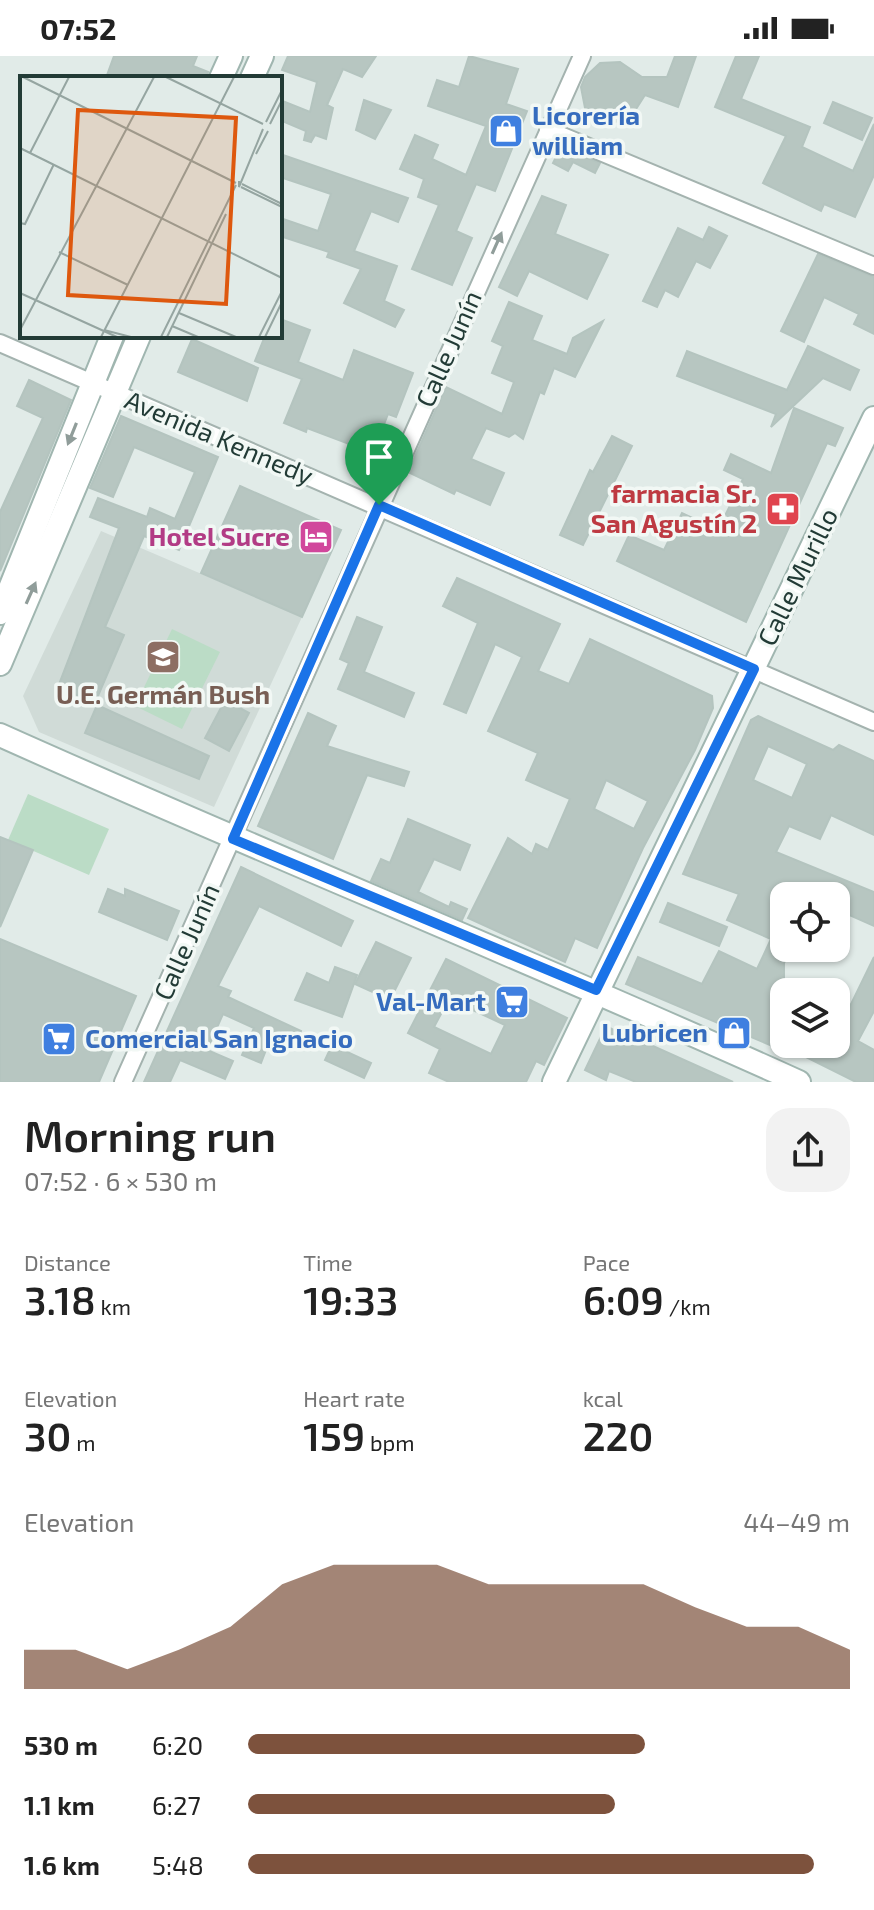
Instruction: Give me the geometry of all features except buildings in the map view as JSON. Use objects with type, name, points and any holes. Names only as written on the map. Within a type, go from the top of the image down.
[{"type":"street","points":[[222,76],[231,56]]},
{"type":"street","points":[[253,76],[262,56]]},
{"type":"street","name":"Calle Junín","points":[[123,1082],[582,56]]},
{"type":"street","points":[[548,130],[874,266]]},
{"type":"street","points":[[0,613],[111,338]]},
{"type":"street","points":[[0,664],[138,338]]},
{"type":"street","name":"Avenida Kennedy","points":[[0,343],[874,722]]},
{"type":"street","name":"Calle Murillo","points":[[554,1082],[874,418]]},
{"type":"street","points":[[0,735],[233,839],[596,990],[799,1082]]},
{"type":"shaded area","name":"U.E. Germán Bush","points":[[101,531],[302,617],[214,807],[39,732],[23,696]]},
{"type":"green space","points":[[172,629],[220,652],[182,729],[135,706]]},
{"type":"green space","points":[[28,794],[109,829],[89,875],[8,840]]},
{"type":"place","name":"Licorería william","points":[[506,131]]},
{"type":"place","name":"farmacia Sr. San Agustín 2","points":[[783,509]]},
{"type":"place","name":"Hotel Sucre","points":[[316,537]]},
{"type":"place","name":"U.E. Germán Bush","points":[[163,657]]},
{"type":"place","name":"Val-Mart","points":[[512,1002]]},
{"type":"place","name":"Lubricen","points":[[734,1033]]},
{"type":"place","name":"Comercial San Ignacio","points":[[59,1039]]},
{"type":"route","points":[[379,505],[754,669],[596,990],[233,839],[379,505]]}]
